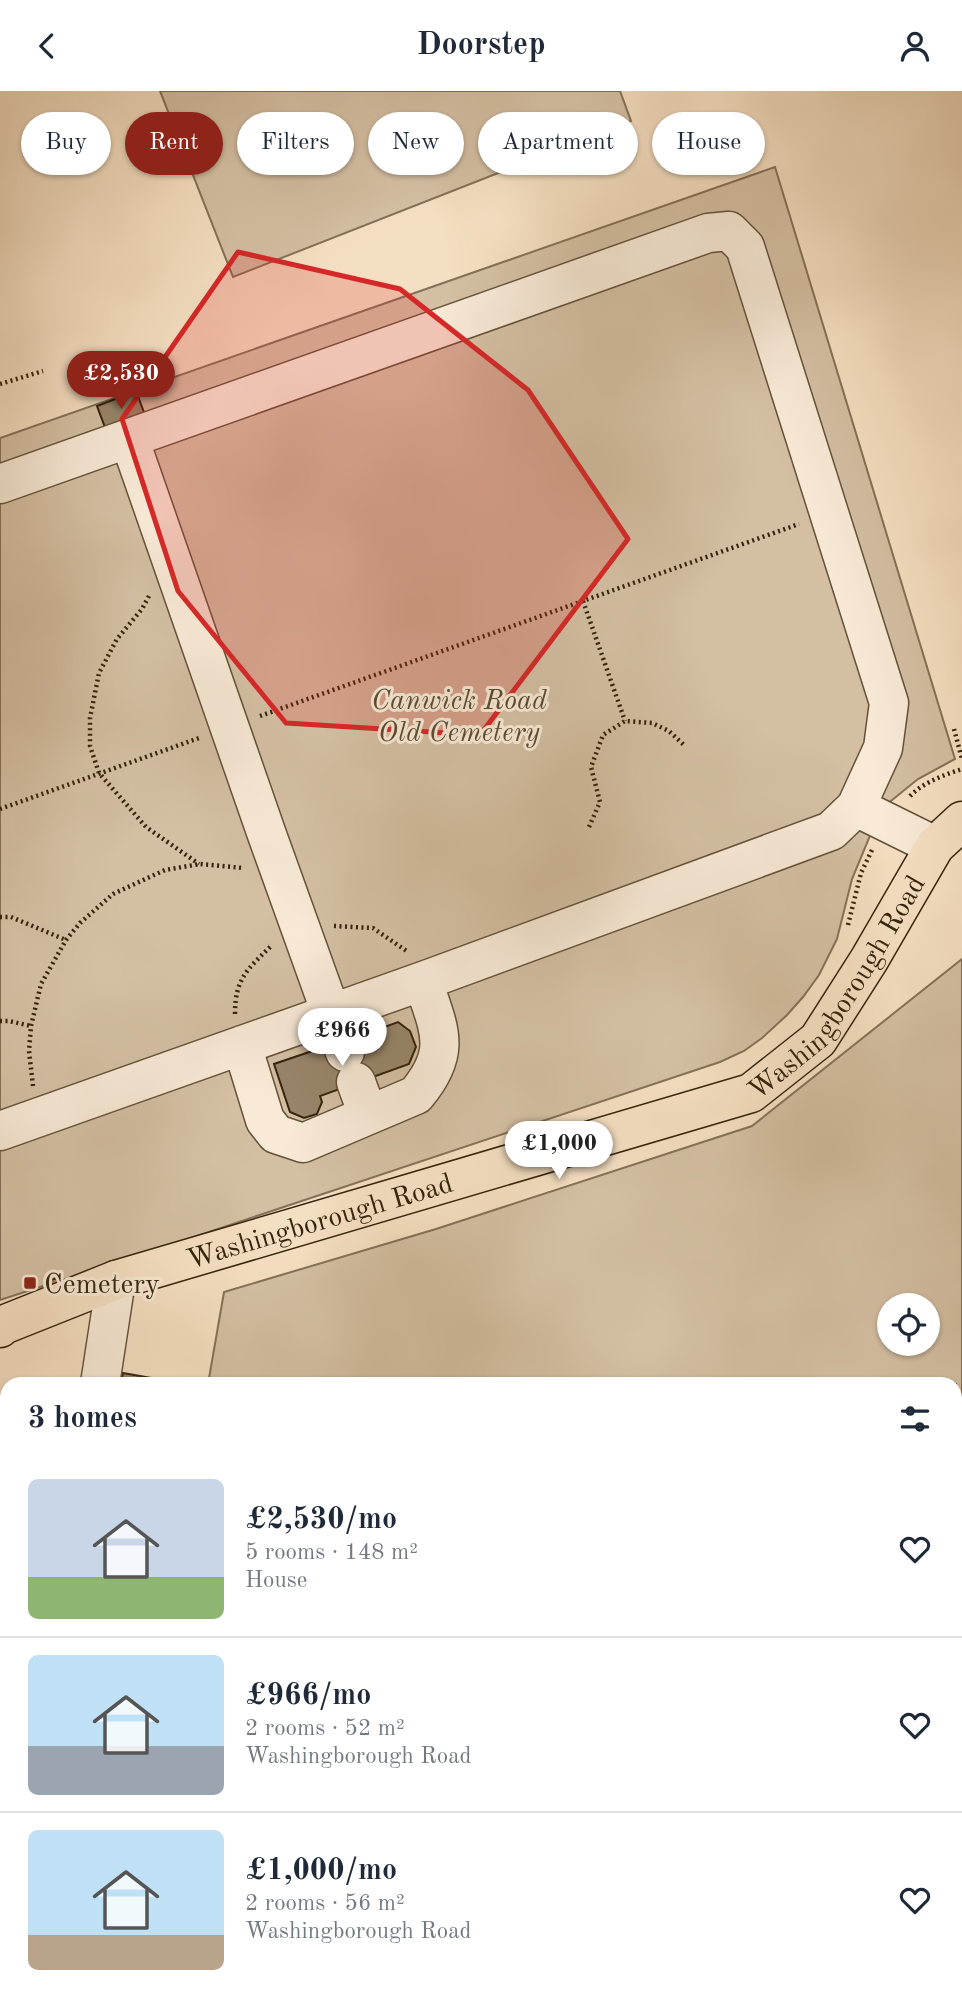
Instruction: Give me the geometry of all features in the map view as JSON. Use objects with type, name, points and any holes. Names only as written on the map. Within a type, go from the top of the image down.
[{"type":"main road","name":"Washingborough Road","points":[[1,1326],[116,1280],[751,1093],[818,1039],[948,834]]},
{"type":"lane","points":[[0,484],[708,233],[729,231],[745,247],[889,703],[870,814]]},
{"type":"lane","points":[[129,438],[356,1083]]},
{"type":"lane","points":[[0,1131],[423,981],[831,831],[870,814],[948,834]]},
{"type":"lane","points":[[356,1083],[416,1095],[426,1083],[439,1059],[439,1032],[423,981]]},
{"type":"lane","points":[[242,1045],[265,1120],[276,1134],[303,1143],[356,1083]]},
{"type":"lane","points":[[101,1377],[116,1280]]},
{"type":"path","points":[[0,384],[43,371]]},
{"type":"path","points":[[0,809],[830,513]]},
{"type":"path","points":[[166,545],[158,579],[142,609],[117,639],[99,673],[90,718],[90,746],[99,773],[146,827],[200,864]]},
{"type":"path","points":[[583,601],[625,721]]},
{"type":"path","points":[[589,827],[600,802],[591,767],[603,736],[625,721],[652,723],[669,731],[685,746]]},
{"type":"path","points":[[954,729],[962,759]]},
{"type":"path","points":[[846,930],[861,873],[870,814],[940,777],[962,769]]},
{"type":"path","points":[[41,1117],[29,1051],[31,1026],[41,984],[66,940],[80,923],[113,894],[165,870],[200,864],[245,869]]},
{"type":"path","points":[[0,917],[10,917],[66,940]]},
{"type":"path","points":[[0,1021],[31,1026]]},
{"type":"highlighted area","points":[[238,252],[400,289],[528,390],[628,539],[480,735],[286,723],[178,591],[122,419]]},
{"type":"green space","points":[[160,91],[620,91],[628,112],[478,112],[478,175],[493,175],[233,277],[193,175],[223,175],[223,112],[168,112]]},
{"type":"green space","name":"Canwick Road Old Cemetery","points":[[775,167],[955,759],[918,779],[881,809],[852,879],[837,939],[819,975],[787,1015],[762,1038],[744,1051],[720,1062],[61,1281],[59,1277],[45,1282],[46,1285],[0,1300],[0,438],[752,175],[765,175],[765,170]]},
{"type":"green space","points":[[962,959],[962,1377],[209,1377],[224,1292],[436,1229],[752,1126]]},
{"type":"building","points":[[136,391],[145,415],[106,430],[97,406]]},
{"type":"building","points":[[398,1022],[410,1031],[416,1047],[409,1064],[320,1096],[322,1102],[317,1114],[304,1118],[290,1112],[274,1064],[327,1046],[331,1057],[369,1044],[376,1030]]},
{"type":"building","points":[[60,1277],[62,1284],[47,1289],[45,1282]]},
{"type":"building","points":[[123,1373],[146,1377],[122,1377]]},
{"type":"place","name":"Cemetery","points":[[30,1283]]}]
